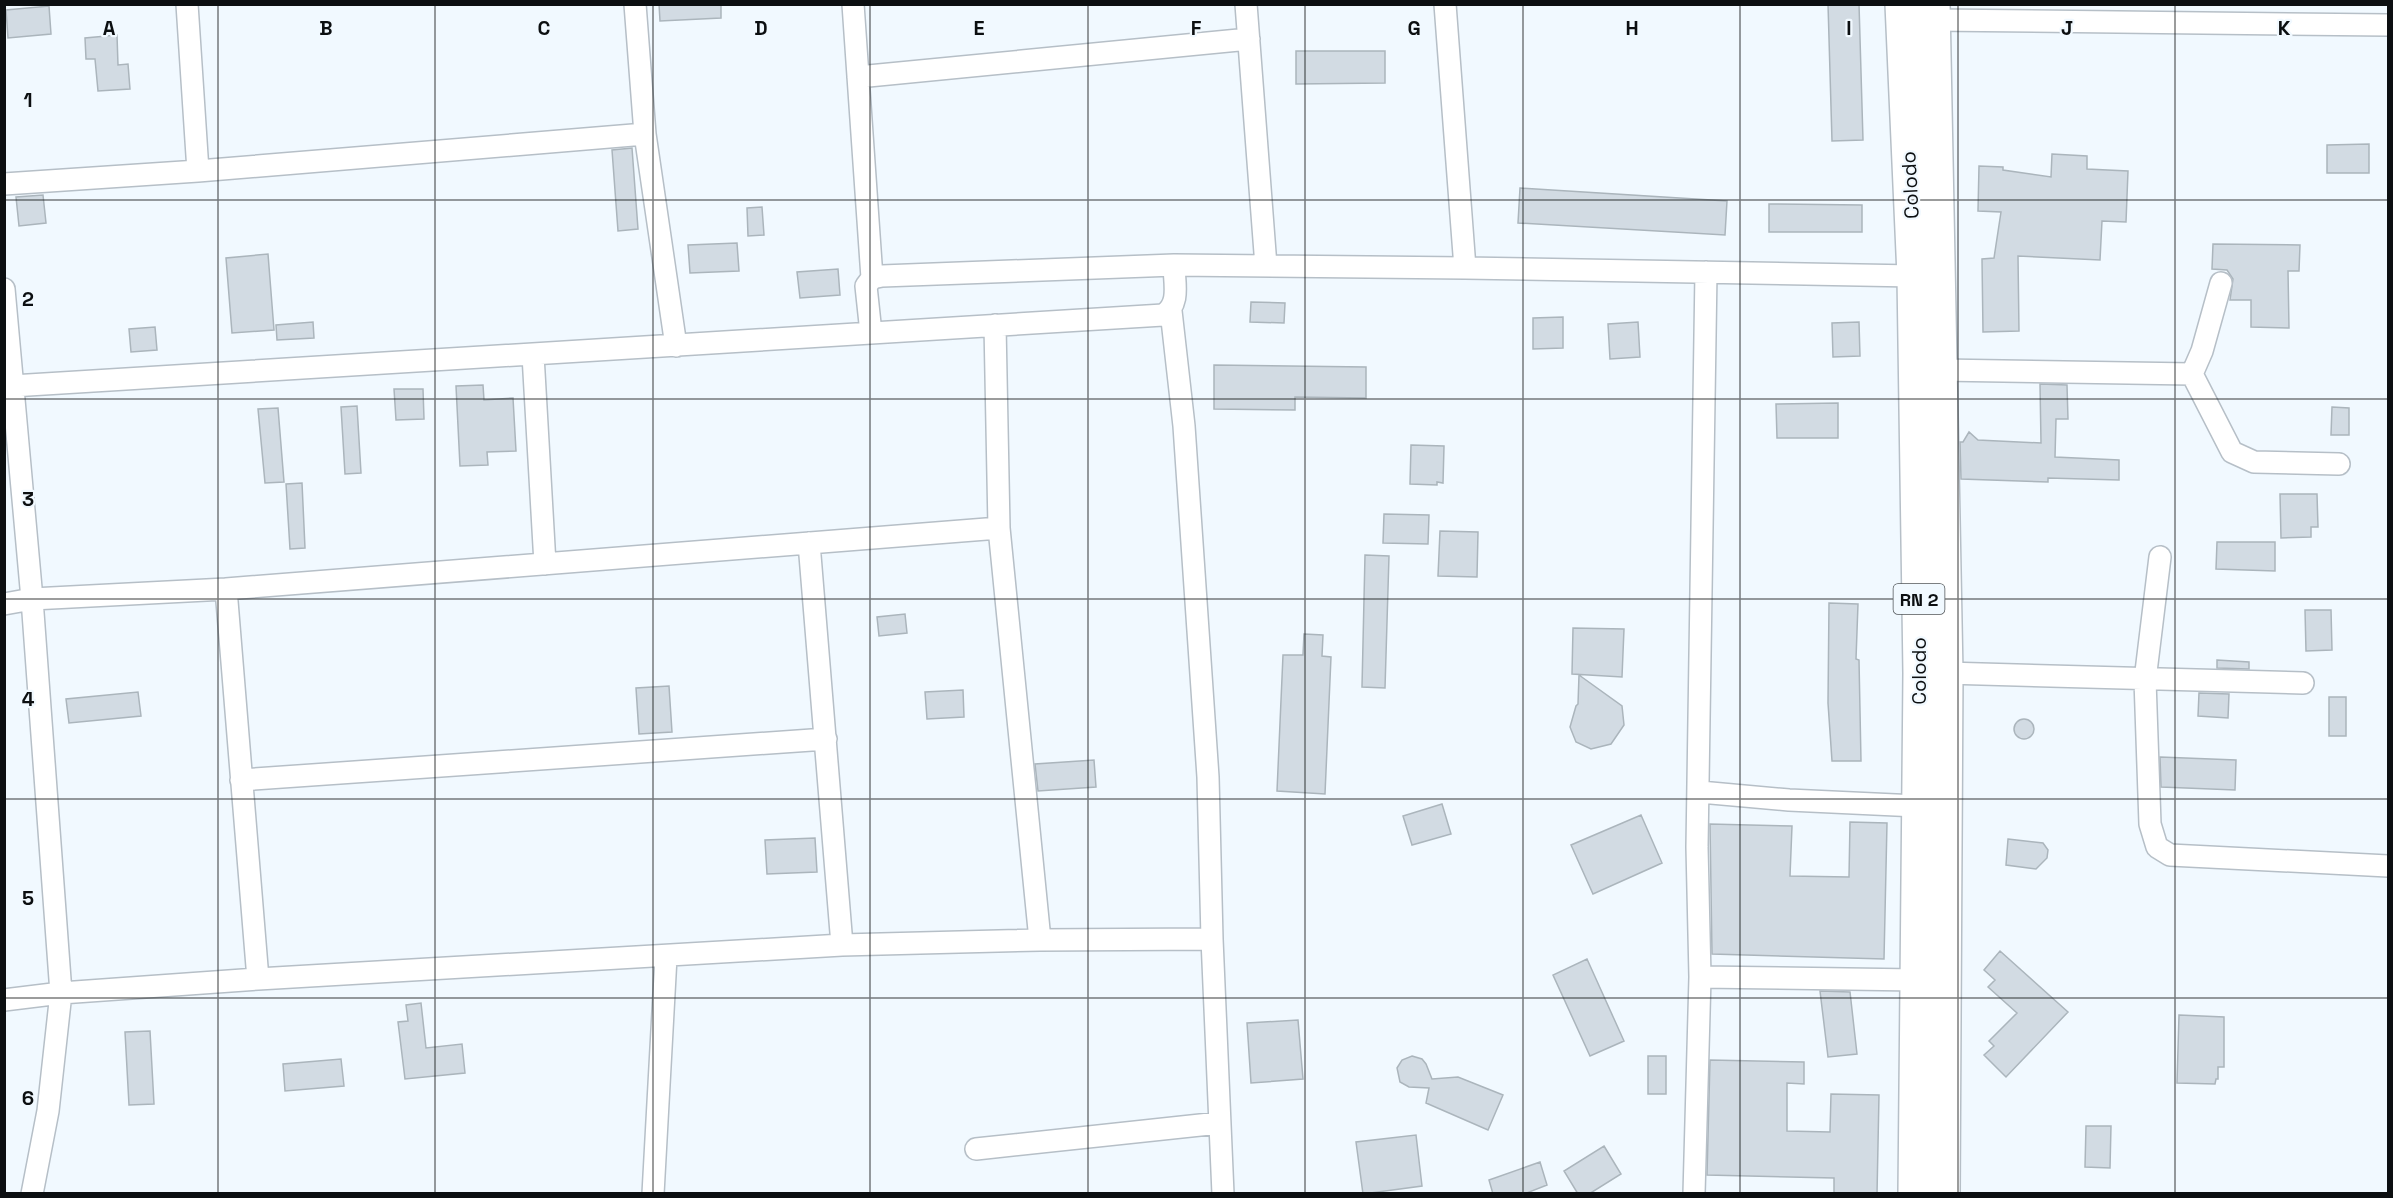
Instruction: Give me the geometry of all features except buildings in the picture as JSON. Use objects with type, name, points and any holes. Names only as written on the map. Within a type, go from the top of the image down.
[{"type":"main road","name":"Colodo","points":[[1902,4],[1914,276],[1920,672],[1915,1194]]},
{"type":"main road","name":"Colodo","points":[[1933,12],[1946,673],[1942,1194]]},
{"type":"street","points":[[187,4],[198,171]]},
{"type":"street","points":[[635,4],[645,134],[676,346]]},
{"type":"street","points":[[853,4],[872,278],[866,286],[871,333]]},
{"type":"street","points":[[1246,4],[1266,266]]},
{"type":"street","points":[[1445,4],[1465,268]]},
{"type":"street","points":[[1933,12],[2388,25]]},
{"type":"street","points":[[858,77],[1249,39]]},
{"type":"street","points":[[4,184],[198,171],[645,134]]},
{"type":"street","points":[[872,278],[1174,265],[1914,276]]},
{"type":"street","points":[[1174,265],[1175,302],[1171,311],[1184,426],[1208,766],[1212,939],[1223,1194]]},
{"type":"street","points":[[1694,1194],[1700,977],[1697,847],[1700,792],[1706,272]]},
{"type":"street","points":[[2192,374],[2202,351],[2221,283]]},
{"type":"street","points":[[4,290],[32,599],[61,993],[48,1111],[32,1194]]},
{"type":"street","points":[[12,386],[1163,315],[1171,311]]},
{"type":"street","points":[[995,325],[999,528],[1040,940]]},
{"type":"street","points":[[533,355],[545,564]]},
{"type":"street","points":[[1941,370],[2192,374]]},
{"type":"street","points":[[2192,374],[2232,453],[2254,462],[2339,464]]},
{"type":"street","points":[[4,604],[32,599],[226,589],[999,528]]},
{"type":"street","points":[[809,543],[842,945]]},
{"type":"street","points":[[2160,557],[2145,680],[2150,825],[2157,847],[2170,855],[2388,866]]},
{"type":"street","points":[[226,589],[258,978]]},
{"type":"street","points":[[1946,673],[2303,683]]},
{"type":"street","points":[[241,780],[826,739]]},
{"type":"street","points":[[1700,792],[1789,800],[1917,806]]},
{"type":"street","points":[[4,1000],[61,993],[258,978],[666,957],[842,945],[1212,939]]},
{"type":"street","points":[[653,1194],[666,957]]},
{"type":"street","points":[[1700,977],[1917,980]]},
{"type":"street","points":[[975,1149],[1219,1123]]}]
